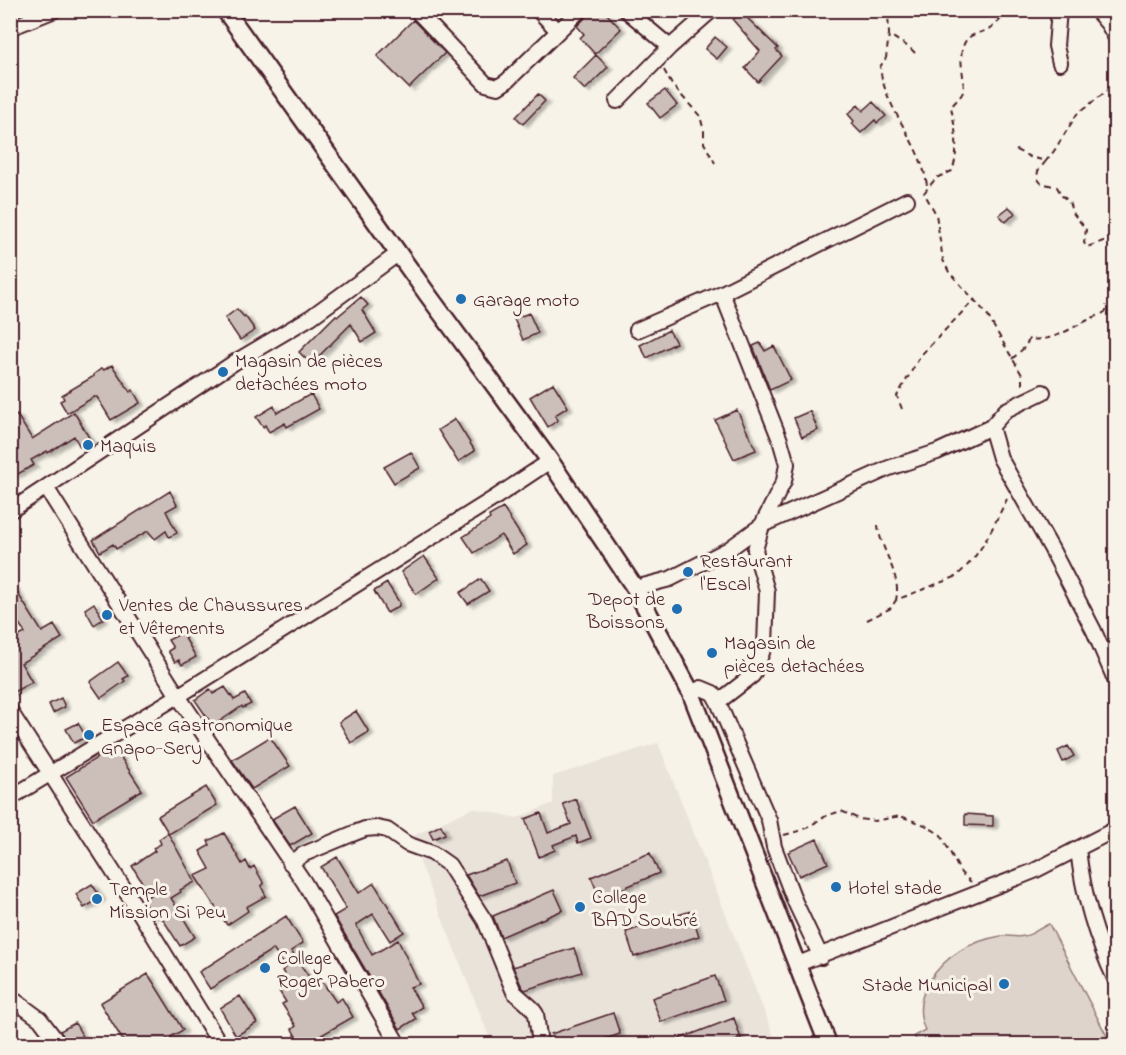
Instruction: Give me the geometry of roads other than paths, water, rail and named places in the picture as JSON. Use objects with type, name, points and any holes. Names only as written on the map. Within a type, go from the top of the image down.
[{"type":"main road","points":[[225,10],[428,295],[550,461],[635,588],[691,693],[828,1044]]},
{"type":"street","points":[[10,28],[55,10]]},
{"type":"street","points":[[416,10],[486,84],[498,87],[580,10]]},
{"type":"street","points":[[538,10],[558,31]]},
{"type":"street","points":[[626,10],[670,47]]},
{"type":"street","points":[[617,101],[670,47],[712,10]]},
{"type":"street","points":[[1059,10],[1056,45],[1060,63]]},
{"type":"street","points":[[1096,10],[1116,38]]},
{"type":"street","points":[[637,330],[722,292],[907,200]]},
{"type":"street","points":[[10,512],[235,362],[311,317],[399,253]]},
{"type":"street","points":[[718,702],[753,675],[765,645],[767,591],[755,550],[762,525],[784,481],[787,464],[780,440],[722,292]]},
{"type":"street","points":[[635,588],[670,579],[729,549],[762,525],[889,468],[937,452],[991,427],[1006,410],[1043,392]]},
{"type":"street","points":[[991,427],[999,458],[1094,631],[1116,682]]},
{"type":"street","points":[[10,798],[178,696],[550,461]]},
{"type":"street","points":[[47,489],[178,696],[317,903],[398,1044]]},
{"type":"street","points":[[691,693],[701,688],[713,693],[718,702],[769,820],[779,862],[795,902],[821,957]]},
{"type":"street","points":[[10,711],[220,1044]]},
{"type":"street","points":[[290,863],[304,854],[352,834],[365,829],[377,828],[387,830],[407,844],[432,853],[449,865],[485,921],[514,992],[536,1014],[540,1044]]},
{"type":"street","points":[[798,964],[821,957],[1034,871],[1116,829]]},
{"type":"street","points":[[1078,849],[1080,871],[1090,915],[1101,948],[1116,981]]},
{"type":"street","points":[[10,997],[40,1018],[59,1044]]},
{"type":"place","name":"Garage moto","points":[[461,299]]},
{"type":"place","name":"Magasin de pièces detachées moto","points":[[223,372]]},
{"type":"place","name":"Maquis","points":[[88,445]]},
{"type":"place","name":"Restaurant l'Escal","points":[[688,572]]},
{"type":"place","name":"Depot de Boissons","points":[[677,609]]},
{"type":"place","name":"Ventes de Chaussures et Vêtements","points":[[107,615]]},
{"type":"place","name":"Magasin de pièces detachées","points":[[712,653]]},
{"type":"place","name":"Espace Gastronomique Gnapo-Sery","points":[[89,735]]},
{"type":"place","name":"Hotel stade","points":[[836,887]]},
{"type":"place","name":"Temple Mission Si Peu","points":[[97,899]]},
{"type":"place","name":"College BAD Soubré","points":[[580,907]]},
{"type":"place","name":"College Roger Pabero","points":[[265,968]]},
{"type":"place","name":"Stade Municipal","points":[[1004,984]]}]
